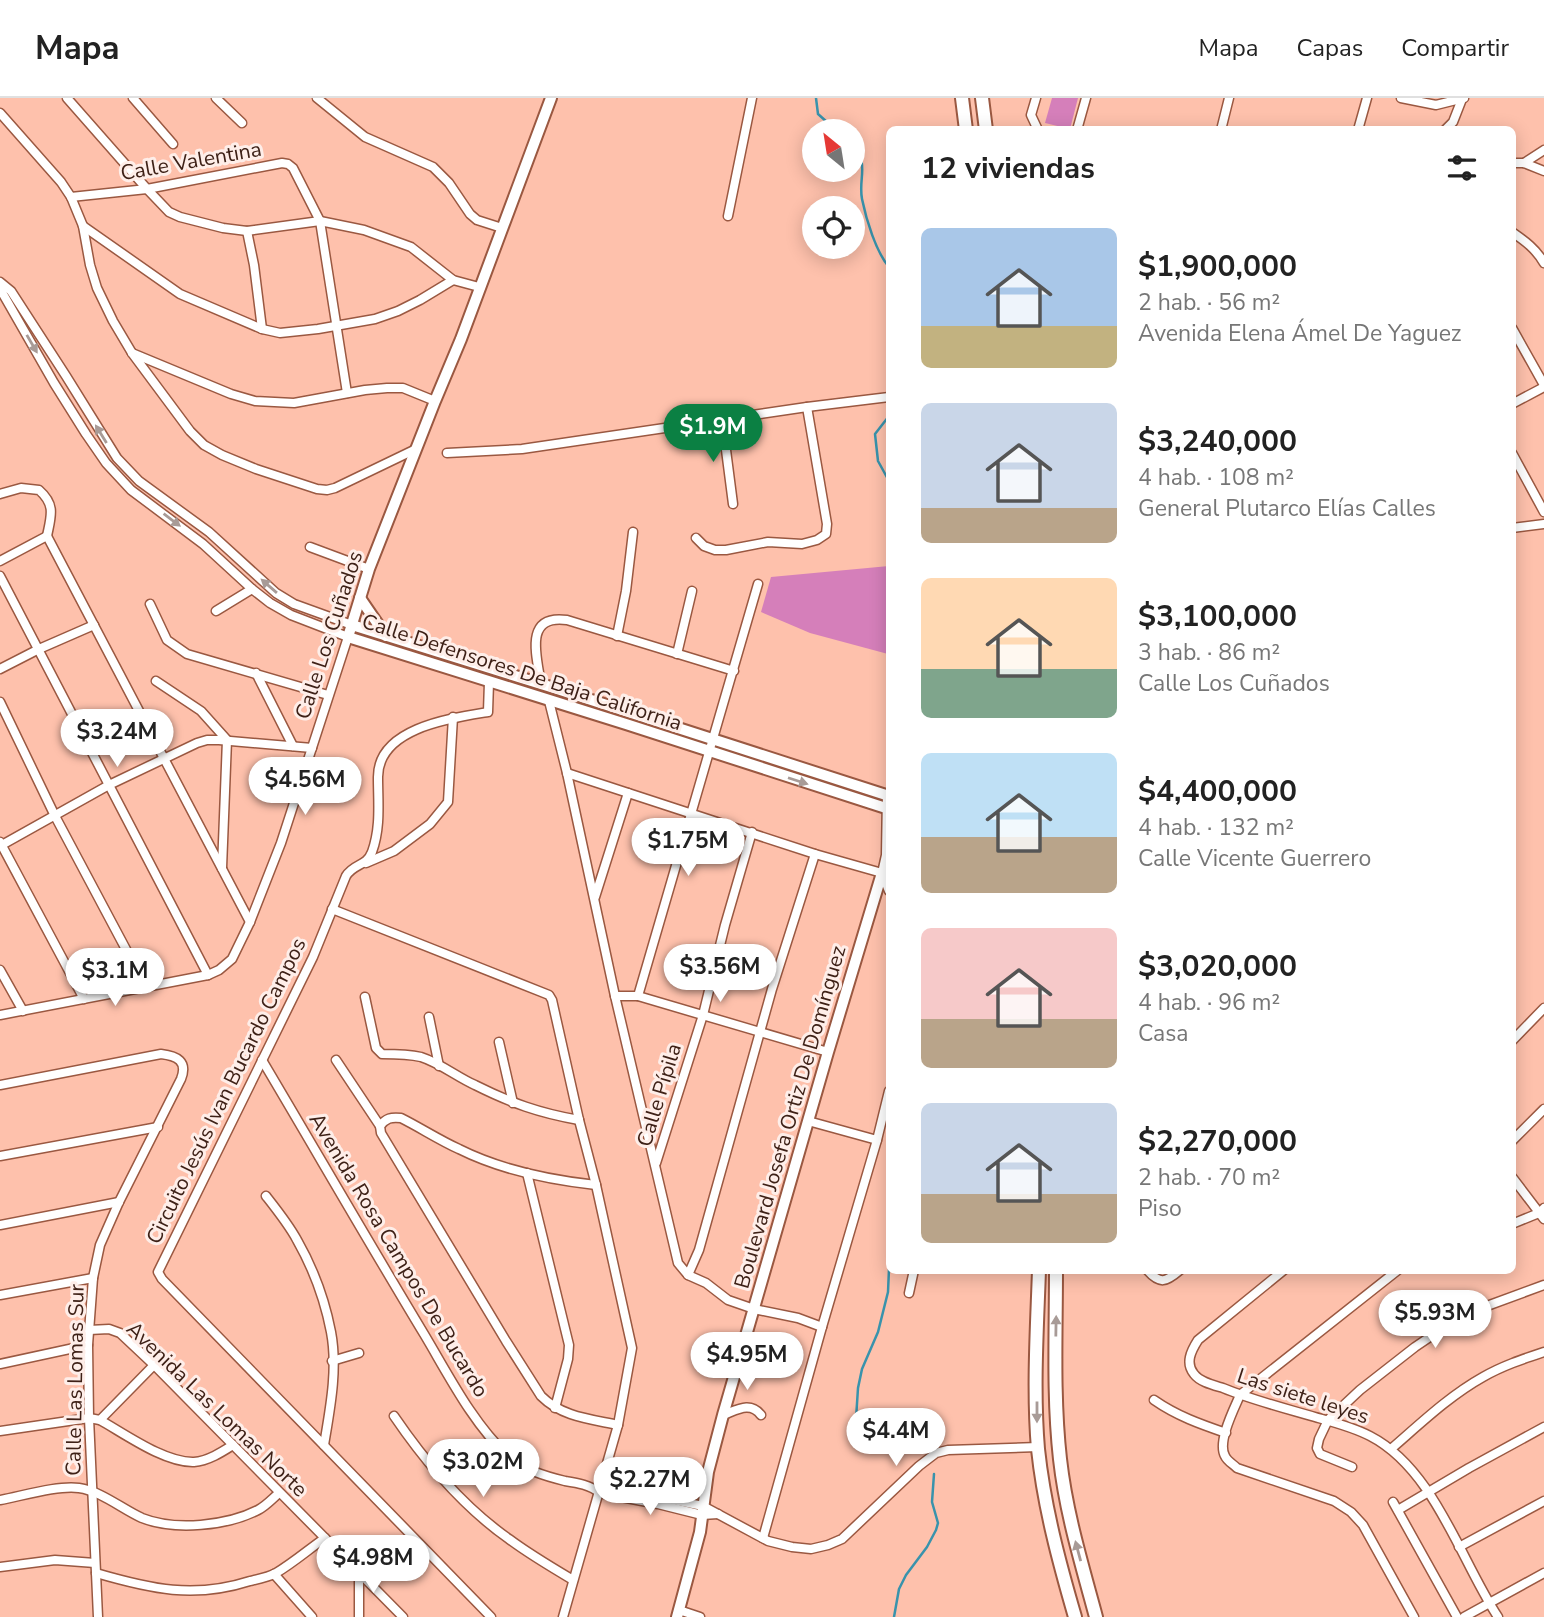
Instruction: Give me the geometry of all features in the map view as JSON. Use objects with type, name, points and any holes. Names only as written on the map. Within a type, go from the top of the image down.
[{"type":"highway","points":[[961,98],[965,126]]},
{"type":"highway","points":[[982,98],[986,126]]},
{"type":"highway","points":[[1039,1274],[1038,1447],[1050,1525],[1075,1617]]},
{"type":"highway","points":[[1056,1274],[1055,1393],[1060,1461],[1074,1537],[1096,1617]]},
{"type":"main road","name":"Calle Los Cuñados","points":[[348,637],[369,569],[551,98]]},
{"type":"main road","points":[[360,598],[386,636]]},
{"type":"main road","name":"Calle Defensores De Baja California","points":[[352,625],[886,794]]},
{"type":"main road","name":"Calle Defensores De Baja California","points":[[348,637],[886,808]]},
{"type":"main road","points":[[549,701],[554,688]]},
{"type":"main road","name":"Boulevard Josefa Ortiz De Domínguez","points":[[678,1614],[700,1532],[708,1472],[723,1415],[882,873]]},
{"type":"street","points":[[68,98],[169,212],[180,217],[247,232],[320,221],[364,230],[411,247],[453,280],[480,287]]},
{"type":"street","points":[[133,98],[173,144]]},
{"type":"street","points":[[216,98],[242,124]]},
{"type":"street","points":[[317,98],[365,137],[433,167],[449,183],[470,214],[477,220],[502,228]]},
{"type":"street","points":[[728,216],[752,98]]},
{"type":"street","points":[[1036,98],[1031,115],[1036,126]]},
{"type":"street","points":[[1078,126],[1086,98]]},
{"type":"street","points":[[1222,126],[1229,98]]},
{"type":"street","points":[[1359,126],[1367,98]]},
{"type":"street","points":[[1401,98],[1436,104],[1458,99],[1453,122],[1449,126]]},
{"type":"street","points":[[0,113],[71,197],[83,226],[97,288],[113,321],[132,353],[176,413],[204,445],[256,469],[327,490],[416,449]]},
{"type":"street","points":[[1524,163],[1544,150]]},
{"type":"street","name":"Calle Valentina","points":[[71,197],[147,189],[282,163],[293,167],[320,221],[346,393]]},
{"type":"street","points":[[1516,163],[1524,163],[1544,171]]},
{"type":"street","points":[[83,226],[180,294],[262,329],[280,333],[336,327],[375,319],[398,311],[453,280]]},
{"type":"street","points":[[247,232],[262,329]]},
{"type":"street","points":[[1516,235],[1539,254],[1544,263]]},
{"type":"street","name":"Calle Defensores De Baja California","points":[[0,283],[11,291],[117,458],[139,481],[209,532],[268,586],[293,604],[352,625]]},
{"type":"street","name":"Calle Defensores De Baja California","points":[[0,283],[3,294],[54,383],[106,463],[131,490],[203,544],[270,603],[291,615],[348,637]]},
{"type":"street","points":[[1516,335],[1544,386],[1516,402]]},
{"type":"street","points":[[132,353],[254,401],[294,403],[365,390],[404,388],[435,401]]},
{"type":"street","points":[[54,383],[66,376]]},
{"type":"street","points":[[447,453],[522,449],[886,397]]},
{"type":"street","points":[[696,538],[715,550],[726,550],[768,542],[802,544],[817,540],[825,534],[827,524],[807,407]]},
{"type":"street","points":[[722,419],[733,504]]},
{"type":"street","points":[[1516,460],[1544,512]]},
{"type":"street","points":[[131,490],[139,481]]},
{"type":"street","points":[[0,494],[21,488],[39,490],[45,495],[52,508],[47,536],[250,922]]},
{"type":"street","points":[[1516,528],[1544,524]]},
{"type":"street","points":[[617,636],[633,532]]},
{"type":"street","points":[[0,561],[47,536]]},
{"type":"street","points":[[310,547],[369,569]]},
{"type":"street","points":[[223,561],[233,552]]},
{"type":"street","points":[[0,576],[208,975]]},
{"type":"street","points":[[638,996],[758,584]]},
{"type":"street","points":[[216,611],[252,589]]},
{"type":"street","points":[[677,654],[692,591]]},
{"type":"street","points":[[150,604],[167,640],[187,654],[328,695]]},
{"type":"street","points":[[291,615],[293,604]]},
{"type":"street","points":[[541,684],[536,634],[541,625],[558,619],[734,671]]},
{"type":"street","points":[[0,669],[94,625]]},
{"type":"street","name":"Calle Los Cuñados","points":[[0,1015],[208,975],[232,959],[250,922],[281,843],[348,637]]},
{"type":"street","points":[[256,673],[293,747]]},
{"type":"street","points":[[156,681],[201,711],[228,740],[222,871]]},
{"type":"street","name":"Circuito Jesús Ivan Bucardo Campos","points":[[489,682],[488,712],[453,717],[415,731],[389,746],[380,763],[379,819],[373,847],[366,863],[349,870],[313,957],[158,1272],[491,1617]]},
{"type":"street","points":[[549,701],[675,1255],[688,1275],[706,1283],[728,1300],[754,1309],[789,1315],[822,1327]]},
{"type":"street","points":[[0,702],[55,816],[146,987]]},
{"type":"street","points":[[366,863],[394,851],[430,824],[448,802],[453,717]]},
{"type":"street","points":[[84,999],[1,849],[109,785],[207,740],[312,748]]},
{"type":"street","points":[[774,773],[778,761]]},
{"type":"street","points":[[567,773],[815,854],[882,873]]},
{"type":"street","points":[[594,900],[628,793]]},
{"type":"street","name":"Calle Pípila","points":[[656,1166],[702,1014],[752,832]]},
{"type":"street","points":[[688,1275],[699,1250],[772,989],[815,854]]},
{"type":"street","points":[[886,855],[882,873],[886,883]]},
{"type":"street","points":[[331,909],[551,997],[632,1348],[618,1425],[563,1617]]},
{"type":"street","points":[[0,970],[23,1011]]},
{"type":"street","points":[[615,996],[638,996],[828,1052]]},
{"type":"street","points":[[365,997],[376,1048],[382,1054],[423,1058],[471,1084],[513,1102],[544,1114],[579,1120]]},
{"type":"street","points":[[1516,1037],[1544,1008]]},
{"type":"street","points":[[429,1017],[439,1066]]},
{"type":"street","points":[[499,1042],[513,1102]]},
{"type":"street","name":"Calle Las Lomas Sur","points":[[0,1085],[161,1054],[179,1059],[183,1066],[184,1073],[100,1245],[93,1278],[89,1330],[89,1418],[98,1617]]},
{"type":"street","name":"Avenida Rosa Campos De Bucardo","points":[[262,1060],[479,1423],[495,1443],[522,1466],[548,1476],[718,1514],[763,1538],[792,1547],[811,1549],[842,1539],[936,1453],[948,1450],[1038,1447]]},
{"type":"street","points":[[337,1060],[380,1126],[388,1145],[541,1396],[567,1415],[618,1425]]},
{"type":"street","points":[[763,1538],[886,1102]]},
{"type":"street","points":[[1516,1137],[1544,1109]]},
{"type":"street","points":[[380,1126],[391,1117],[401,1118],[460,1150],[527,1173],[596,1185]]},
{"type":"street","points":[[808,1121],[877,1140]]},
{"type":"street","points":[[0,1156],[158,1127]]},
{"type":"street","points":[[527,1173],[569,1345],[555,1408]]},
{"type":"street","points":[[1516,1182],[1542,1213],[1516,1223]]},
{"type":"street","points":[[266,1196],[297,1239],[310,1266],[331,1333],[331,1398],[324,1446]]},
{"type":"street","points":[[0,1225],[120,1202]]},
{"type":"street","points":[[909,1293],[913,1274]]},
{"type":"street","points":[[1150,1274],[1161,1281],[1176,1274]]},
{"type":"street","name":"Las siete leyes","points":[[1279,1274],[1198,1340],[1189,1362],[1192,1372],[1198,1379],[1240,1395],[1328,1420],[1369,1435],[1391,1449],[1410,1467],[1429,1493],[1498,1617]]},
{"type":"street","points":[[1393,1274],[1240,1395],[1222,1448],[1225,1457],[1237,1468],[1326,1498],[1351,1512],[1363,1525],[1414,1617]]},
{"type":"street","points":[[0,1295],[93,1278]]},
{"type":"street","points":[[1352,1467],[1320,1454],[1317,1448],[1319,1439],[1328,1420],[1360,1390],[1436,1332],[1476,1310],[1544,1285]]},
{"type":"street","name":"Avenida Las Lomas Norte","points":[[89,1330],[109,1329],[120,1333],[403,1617]]},
{"type":"street","points":[[0,1364],[89,1345]]},
{"type":"street","points":[[1391,1449],[1481,1378],[1544,1352]]},
{"type":"street","points":[[332,1361],[359,1353]]},
{"type":"street","points":[[100,1420],[154,1365]]},
{"type":"street","points":[[1154,1400],[1188,1420],[1226,1433]]},
{"type":"street","points":[[723,1415],[750,1406],[761,1415]]},
{"type":"street","points":[[394,1416],[415,1447],[466,1504],[507,1538],[573,1580]]},
{"type":"street","points":[[0,1431],[89,1418],[100,1420],[161,1455],[180,1461],[197,1462],[219,1454],[233,1445]]},
{"type":"street","points":[[1457,1617],[1395,1506],[1429,1493],[1544,1427]]},
{"type":"street","points":[[0,1500],[61,1487],[78,1487],[92,1490],[144,1518],[187,1525],[236,1519],[260,1509],[279,1493]]},
{"type":"street","points":[[1459,1547],[1544,1501]]},
{"type":"street","points":[[96,1573],[134,1584],[181,1591],[212,1590],[274,1574],[325,1538]]},
{"type":"street","points":[[0,1567],[55,1560],[95,1563]]},
{"type":"street","points":[[359,1573],[359,1617]]},
{"type":"street","points":[[1464,1617],[1544,1573]]},
{"type":"street","points":[[274,1574],[312,1617]]},
{"type":"street","points":[[678,1614],[699,1617]]},
{"type":"shaded area","points":[[1052,98],[1078,98],[1071,126],[1045,123]]},
{"type":"shaded area","points":[[886,566],[886,653],[810,633],[761,612],[771,577]]},
{"type":"waterway","points":[[816,98],[818,114],[824,119]]},
{"type":"waterway","points":[[861,182],[862,199],[869,225],[886,262]]},
{"type":"waterway","points":[[886,420],[875,434],[878,461],[886,476]]},
{"type":"waterway","points":[[889,1274],[888,1292],[878,1332],[862,1369],[856,1419],[873,1445],[883,1449],[893,1450],[921,1433],[930,1436],[931,1441]]},
{"type":"waterway","points":[[894,1617],[899,1589],[927,1547],[938,1523],[932,1502],[934,1474]]}]
